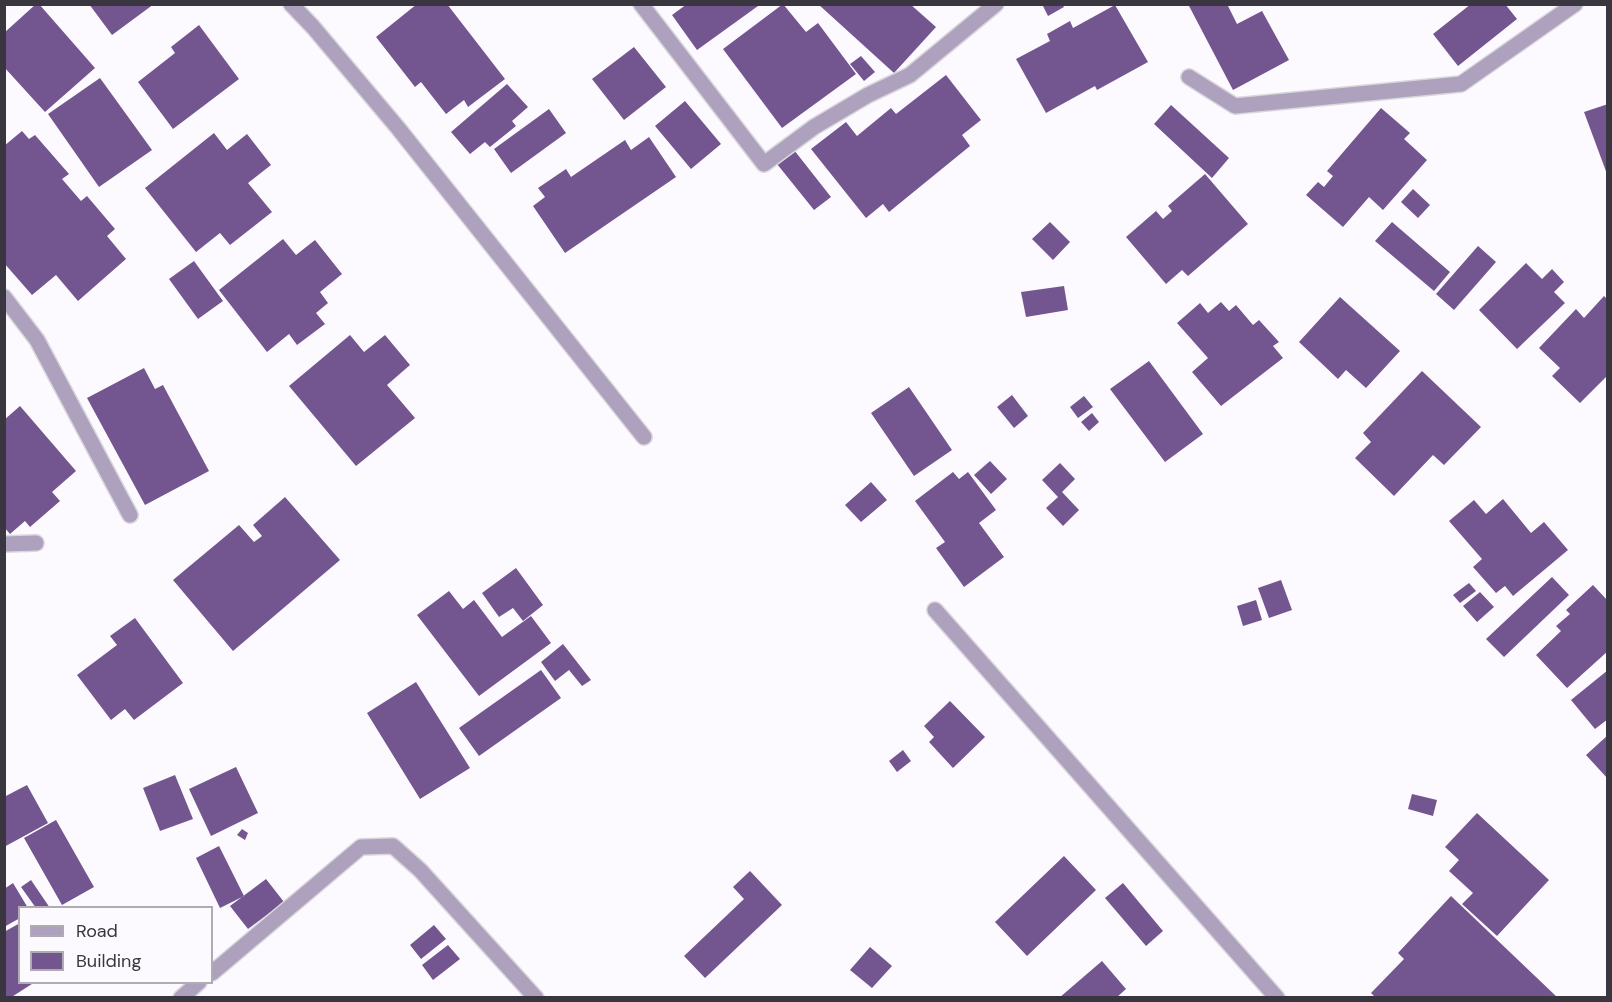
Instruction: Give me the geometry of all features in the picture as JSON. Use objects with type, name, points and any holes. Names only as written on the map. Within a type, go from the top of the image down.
[{"type":"street","points":[[291,4],[398,128],[644,437]]},
{"type":"street","points":[[641,4],[764,164],[814,127],[868,95],[910,75],[996,4]]},
{"type":"street","points":[[1189,77],[1235,106],[1461,84],[1575,4]]},
{"type":"street","points":[[4,297],[37,340],[130,515]]},
{"type":"street","points":[[4,544],[36,543]]},
{"type":"street","points":[[936,610],[1277,998]]},
{"type":"street","points":[[213,972],[361,847],[393,846],[420,870],[536,998]]},
{"type":"street","points":[[181,998],[197,984]]},
{"type":"building","points":[[36,4],[39,4],[95,68],[45,112],[4,67],[4,33]]},
{"type":"building","points":[[89,4],[154,4],[112,35]]},
{"type":"building","points":[[417,4],[447,4],[505,79],[468,107],[464,100],[446,114],[421,82],[415,87],[376,37]]},
{"type":"building","points":[[687,4],[756,4],[758,6],[697,50],[672,15]]},
{"type":"building","points":[[783,4],[806,32],[818,23],[856,74],[782,128],[723,49]]},
{"type":"building","points":[[818,4],[910,4],[936,27],[894,73]]},
{"type":"building","points":[[1042,4],[1062,4],[1064,7],[1048,16]]},
{"type":"building","points":[[1188,4],[1227,4],[1237,24],[1262,11],[1289,60],[1233,90]]},
{"type":"building","points":[[1471,4],[1505,4],[1517,19],[1458,66],[1433,34]]},
{"type":"building","points":[[1115,5],[1148,62],[1097,90],[1095,86],[1046,113],[1016,59],[1050,41],[1047,34],[1070,21],[1073,28]]},
{"type":"building","points":[[199,25],[239,79],[173,129],[138,82],[175,53],[171,47]]},
{"type":"building","points":[[634,47],[666,87],[624,120],[592,79]]},
{"type":"building","points":[[861,56],[875,72],[864,81],[850,64]]},
{"type":"building","points":[[946,75],[981,120],[962,135],[970,146],[889,212],[883,204],[866,218],[811,149],[846,122],[857,136],[891,108],[896,114]]},
{"type":"building","points":[[100,78],[152,150],[99,187],[48,114]]},
{"type":"building","points":[[507,84],[528,107],[512,121],[516,126],[490,147],[485,142],[470,154],[451,132]]},
{"type":"building","points":[[685,101],[721,144],[691,169],[655,126]]},
{"type":"building","points":[[1608,104],[1608,174],[1607,174],[1584,112]]},
{"type":"building","points":[[1171,105],[1229,158],[1212,178],[1154,124]]},
{"type":"building","points":[[1381,108],[1410,133],[1404,139],[1427,160],[1383,210],[1369,197],[1343,227],[1306,195],[1318,182],[1324,187],[1333,176],[1327,171]]},
{"type":"building","points":[[549,109],[566,133],[511,173],[494,149]]},
{"type":"building","points":[[22,131],[29,139],[35,135],[69,174],[62,179],[81,201],[87,196],[115,229],[107,236],[126,259],[78,301],[56,275],[32,295],[4,263],[4,146]]},
{"type":"building","points":[[214,133],[227,150],[247,134],[271,165],[248,183],[272,212],[230,245],[220,233],[196,252],[145,188]]},
{"type":"building","points":[[649,137],[676,177],[565,253],[533,206],[545,197],[538,188],[566,169],[571,177],[625,140],[631,150]]},
{"type":"building","points":[[794,150],[831,197],[814,210],[777,164]]},
{"type":"building","points":[[1205,174],[1248,224],[1188,276],[1182,270],[1166,284],[1126,237],[1156,211],[1163,219],[1172,211],[1168,206]]},
{"type":"building","points":[[1413,189],[1430,205],[1418,218],[1401,202]]},
{"type":"building","points":[[1050,222],[1070,242],[1053,260],[1032,239]]},
{"type":"building","points":[[1392,222],[1450,272],[1434,291],[1375,241]]},
{"type":"building","points":[[283,239],[296,255],[315,240],[342,274],[320,292],[328,303],[316,313],[325,324],[297,345],[289,334],[267,352],[219,290]]},
{"type":"building","points":[[1478,246],[1496,262],[1454,310],[1436,294]]},
{"type":"building","points":[[194,261],[223,301],[198,319],[169,279]]},
{"type":"building","points":[[1526,263],[1542,279],[1552,269],[1564,282],[1554,292],[1565,303],[1517,349],[1479,310]]},
{"type":"building","points":[[1064,286],[1068,310],[1026,317],[1021,292]]},
{"type":"building","points":[[1604,296],[1608,300],[1608,375],[1580,403],[1552,376],[1560,368],[1539,348],[1576,309],[1584,318]]},
{"type":"building","points":[[1340,297],[1400,351],[1366,388],[1346,370],[1338,379],[1299,342]]},
{"type":"building","points":[[1221,302],[1229,311],[1236,305],[1253,325],[1259,320],[1279,342],[1273,346],[1283,358],[1221,406],[1192,372],[1208,358],[1177,323],[1200,303],[1208,313]]},
{"type":"building","points":[[350,335],[364,352],[385,335],[410,365],[387,385],[415,418],[356,466],[289,386]]},
{"type":"building","points":[[1149,361],[1203,434],[1165,462],[1110,389]]},
{"type":"building","points":[[144,368],[155,389],[163,385],[209,471],[145,505],[87,398]]},
{"type":"building","points":[[1422,371],[1481,427],[1444,465],[1433,455],[1394,496],[1355,458],[1371,442],[1363,433]]},
{"type":"building","points":[[909,387],[952,450],[914,476],[871,413]]},
{"type":"building","points":[[1012,395],[1028,416],[1014,428],[997,407]]},
{"type":"building","points":[[1084,396],[1093,407],[1078,418],[1070,407]]},
{"type":"building","points":[[20,406],[76,471],[52,492],[60,501],[30,527],[25,521],[10,534],[4,527],[4,420]]},
{"type":"building","points":[[1092,413],[1099,422],[1089,431],[1081,422]]},
{"type":"building","points":[[990,461],[1007,479],[991,494],[974,475]]},
{"type":"building","points":[[1060,463],[1075,479],[1062,492],[1079,510],[1063,526],[1046,508],[1058,497],[1042,480]]},
{"type":"building","points":[[953,472],[959,479],[968,472],[996,510],[979,523],[1004,557],[964,587],[936,548],[945,542],[915,501]]},
{"type":"building","points":[[871,482],[887,500],[861,522],[845,505]]},
{"type":"building","points":[[285,497],[340,560],[233,651],[173,580],[239,525],[254,542],[262,536],[253,525]]},
{"type":"building","points":[[1503,499],[1531,533],[1544,522],[1568,550],[1513,596],[1505,586],[1496,593],[1473,567],[1482,559],[1449,521],[1474,500],[1486,514]]},
{"type":"building","points":[[516,568],[543,605],[523,621],[513,608],[499,617],[482,593]]},
{"type":"building","points":[[1552,577],[1569,595],[1504,657],[1486,639]]},
{"type":"building","points":[[1281,580],[1292,610],[1269,618],[1258,588]]},
{"type":"building","points":[[1469,583],[1476,591],[1460,603],[1453,595]]},
{"type":"building","points":[[1593,585],[1608,601],[1608,651],[1567,688],[1536,655],[1561,631],[1556,626],[1570,614],[1566,610]]},
{"type":"building","points":[[449,591],[463,609],[474,600],[502,637],[531,616],[551,643],[479,696],[417,615]]},
{"type":"building","points":[[1480,592],[1494,607],[1477,622],[1463,606]]},
{"type":"building","points":[[1256,600],[1262,620],[1243,626],[1237,606]]},
{"type":"building","points":[[135,618],[183,683],[134,720],[125,709],[111,720],[77,675],[117,645],[110,636]]},
{"type":"building","points":[[563,644],[591,680],[582,686],[569,670],[555,681],[541,662]]},
{"type":"building","points":[[541,670],[561,698],[479,756],[459,728]]},
{"type":"building","points":[[1608,670],[1608,719],[1595,729],[1571,700]]},
{"type":"building","points":[[416,682],[470,768],[420,799],[367,713]]},
{"type":"building","points":[[950,701],[985,737],[953,768],[929,742],[934,737],[924,726]]},
{"type":"building","points":[[1608,735],[1608,779],[1586,755]]},
{"type":"building","points":[[903,750],[911,761],[897,772],[889,761]]},
{"type":"building","points":[[236,767],[258,813],[211,836],[189,789]]},
{"type":"building","points":[[175,775],[193,819],[160,831],[143,788]]},
{"type":"building","points":[[27,785],[48,823],[4,847],[4,797]]},
{"type":"building","points":[[1412,794],[1437,800],[1433,816],[1408,809]]},
{"type":"building","points":[[1477,813],[1549,880],[1497,936],[1462,904],[1473,893],[1449,871],[1459,860],[1445,847]]},
{"type":"building","points":[[56,820],[94,887],[62,905],[24,838]]},
{"type":"building","points":[[242,829],[248,833],[245,840],[237,835]]},
{"type":"building","points":[[219,846],[244,896],[220,908],[196,858]]},
{"type":"building","points":[[1064,856],[1096,890],[1027,956],[995,922]]},
{"type":"building","points":[[750,871],[782,905],[705,978],[684,956],[744,899],[733,887]]},
{"type":"building","points":[[266,879],[284,902],[248,929],[230,906]]},
{"type":"building","points":[[31,880],[49,906],[35,906],[21,887]]},
{"type":"building","points":[[13,883],[27,906],[18,906],[18,919],[4,927],[4,889]]},
{"type":"building","points":[[1123,883],[1163,931],[1146,946],[1105,898]]},
{"type":"building","points":[[1451,896],[1558,998],[1376,998],[1371,993],[1404,959],[1398,953]]},
{"type":"building","points":[[18,924],[18,984],[32,984],[10,998],[4,998],[4,932]]},
{"type":"building","points":[[434,925],[446,939],[421,959],[410,945]]},
{"type":"building","points":[[448,945],[460,959],[433,980],[422,965]]},
{"type":"building","points":[[870,947],[892,966],[872,988],[850,970]]},
{"type":"building","points":[[1102,961],[1126,989],[1116,998],[1059,998]]}]
